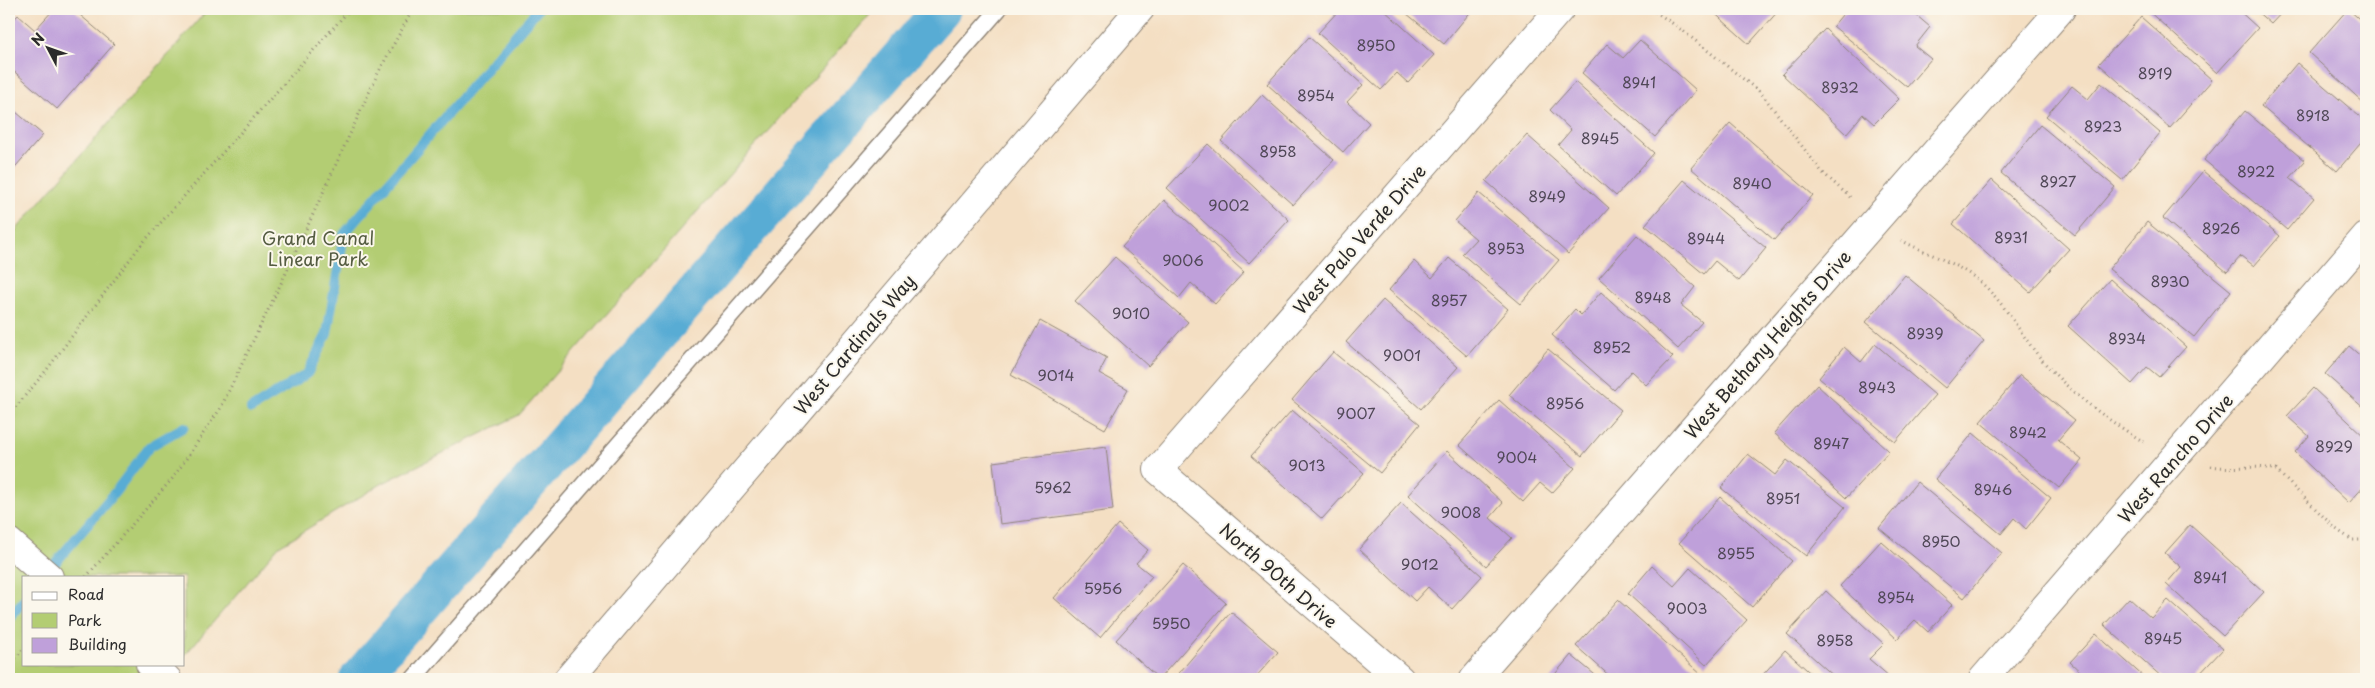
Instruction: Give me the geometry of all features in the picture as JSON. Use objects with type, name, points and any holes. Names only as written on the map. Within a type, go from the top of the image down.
[{"type":"street","name":"West Cardinals Way","points":[[568,679],[1140,9]]},
{"type":"street","name":"West Palo Verde Drive","points":[[1158,470],[1560,9]]},
{"type":"street","name":"West Bethany Heights Drive","points":[[1474,679],[2060,9]]},
{"type":"street","name":"West Rancho Drive","points":[[1983,679],[2366,236]]},
{"type":"street","name":"North 90th Drive","points":[[1158,470],[1400,679]]},
{"type":"street","points":[[9,542],[48,576]]},
{"type":"lane","points":[[413,679],[999,9]]},
{"type":"path","points":[[9,415],[45,372],[140,246],[350,9]]},
{"type":"path","points":[[87,576],[173,478],[220,409],[286,273],[378,73],[413,9]]},
{"type":"path","points":[[1651,9],[1678,26],[1761,93],[1822,172],[1876,220],[1898,238],[1956,265],[1979,281],[2002,306],[2044,363],[2066,384],[2115,424],[2144,442],[2204,464],[2229,470],[2265,467],[2276,470],[2336,529],[2352,540],[2366,540]]},
{"type":"path","points":[[9,666],[22,650]]},
{"type":"green space","name":"Grand Canal Linear Park","points":[[208,9],[875,9],[519,415],[383,483],[279,546],[185,655],[185,576],[22,576],[22,666],[175,666],[163,679],[9,679],[9,238]]},
{"type":"building","points":[[54,9],[73,9],[114,44],[57,109],[9,67],[9,25],[18,15],[35,30]]},
{"type":"building","points":[[1340,9],[1383,9],[1434,55],[1408,83],[1397,73],[1381,90],[1318,33]]},
{"type":"building","points":[[1401,9],[1473,9],[1444,44]]},
{"type":"building","points":[[1710,9],[1780,9],[1749,44]]},
{"type":"building","points":[[1847,9],[1909,9],[1930,27],[1915,46],[1931,59],[1907,87],[1833,26]]},
{"type":"building","points":[[2146,9],[2237,9],[2258,28],[2217,73]]},
{"type":"building","points":[[2254,9],[2285,9],[2271,24]]},
{"type":"building","points":[[2348,9],[2366,25],[2366,105],[2309,53]]},
{"type":"building","points":[[2141,17],[2212,80],[2170,128],[2099,64]]},
{"type":"building","points":[[1825,29],[1899,99],[1874,124],[1863,114],[1846,134],[1782,74]]},
{"type":"building","points":[[1309,37],[1363,85],[1347,102],[1369,123],[1343,152],[1267,84]]},
{"type":"building","points":[[1640,40],[1696,90],[1655,137],[1582,73],[1607,44],[1623,58]]},
{"type":"building","points":[[2297,63],[2366,122],[2366,137],[2337,171],[2261,106]]},
{"type":"building","points":[[1575,82],[1654,153],[1616,196],[1558,145],[1571,130],[1550,110]]},
{"type":"building","points":[[2101,83],[2160,133],[2122,180],[2046,116],[2072,86],[2088,99]]},
{"type":"building","points":[[1262,95],[1334,160],[1293,205],[1221,141]]},
{"type":"building","points":[[9,106],[43,135],[9,174]]},
{"type":"building","points":[[2245,111],[2305,161],[2290,178],[2314,198],[2287,230],[2204,160]]},
{"type":"building","points":[[1730,123],[1813,195],[1774,240],[1691,168]]},
{"type":"building","points":[[2040,125],[2115,187],[2075,235],[2001,173]]},
{"type":"building","points":[[1527,135],[1609,208],[1568,254],[1486,181]]},
{"type":"building","points":[[1208,144],[1289,220],[1249,263],[1167,188]]},
{"type":"building","points":[[2203,171],[2280,236],[2254,266],[2241,256],[2227,272],[2163,218]]},
{"type":"building","points":[[1684,180],[1766,248],[1739,281],[1715,261],[1704,274],[1645,225]]},
{"type":"building","points":[[1992,180],[2069,249],[2030,292],[1953,224]]},
{"type":"building","points":[[1479,193],[1559,260],[1521,304],[1462,254],[1476,239],[1455,221]]},
{"type":"building","points":[[1164,200],[1244,272],[1215,304],[1191,283],[1179,298],[1122,247]]},
{"type":"building","points":[[2147,222],[2231,291],[2194,337],[2109,269]]},
{"type":"building","points":[[1637,235],[1695,287],[1681,305],[1702,322],[1678,349],[1599,278]]},
{"type":"building","points":[[1115,257],[1188,322],[1148,366],[1075,301]]},
{"type":"building","points":[[1449,258],[1508,309],[1467,356],[1389,290],[1414,261],[1432,278]]},
{"type":"building","points":[[1905,275],[1984,341],[1945,388],[1866,322]]},
{"type":"building","points":[[2110,279],[2186,347],[2159,377],[2147,367],[2132,384],[2068,326]]},
{"type":"building","points":[[1601,292],[1673,357],[1646,385],[1631,371],[1614,390],[1552,335],[1575,309],[1581,315]]},
{"type":"building","points":[[1383,300],[1458,367],[1421,409],[1346,342]]},
{"type":"building","points":[[1040,321],[1107,358],[1099,373],[1128,389],[1105,429],[1011,375]]},
{"type":"building","points":[[1875,344],[1935,395],[1895,442],[1819,378],[1844,347],[1861,362]]},
{"type":"building","points":[[2349,346],[2364,359],[2366,357],[2366,410],[2325,374]]},
{"type":"building","points":[[1548,349],[1621,410],[1582,456],[1509,395]]},
{"type":"building","points":[[1333,352],[1420,424],[1380,473],[1292,400]]},
{"type":"building","points":[[2020,375],[2075,420],[2058,440],[2082,460],[2059,488],[1980,422]]},
{"type":"building","points":[[1817,385],[1889,451],[1846,498],[1774,433]]},
{"type":"building","points":[[2313,388],[2366,438],[2366,484],[2349,503],[2295,452],[2309,436],[2287,416]]},
{"type":"building","points":[[1499,400],[1575,468],[1552,493],[1540,483],[1523,502],[1459,445]]},
{"type":"building","points":[[1292,410],[1364,473],[1322,519],[1251,456]]},
{"type":"building","points":[[1973,433],[2051,498],[2026,529],[2014,518],[2001,534],[1935,479]]},
{"type":"building","points":[[1106,447],[1113,510],[1000,524],[993,462]]},
{"type":"building","points":[[1447,451],[1503,503],[1490,518],[1512,538],[1486,566],[1408,495]]},
{"type":"building","points":[[1748,454],[1775,475],[1787,460],[1845,507],[1806,556],[1721,488]]},
{"type":"building","points":[[1917,482],[2002,553],[1964,598],[1879,528]]},
{"type":"building","points":[[1720,497],[1792,561],[1752,607],[1679,543]]},
{"type":"building","points":[[1401,503],[1482,576],[1452,609],[1428,587],[1415,601],[1359,549]]},
{"type":"building","points":[[1118,524],[1148,550],[1136,563],[1152,576],[1100,638],[1054,598]]},
{"type":"building","points":[[2190,525],[2264,592],[2223,636],[2166,584],[2181,567],[2165,553]]},
{"type":"building","points":[[1881,541],[1952,605],[1928,632],[1915,620],[1897,639],[1840,586]]},
{"type":"building","points":[[1183,565],[1226,603],[1159,679],[1116,640]]},
{"type":"building","points":[[1652,566],[1674,586],[1690,568],[1747,620],[1706,665],[1628,594]]},
{"type":"building","points":[[1826,591],[1884,644],[1869,659],[1890,677],[1888,679],[1837,679],[1787,634]]},
{"type":"building","points":[[2129,598],[2151,618],[2168,600],[2223,649],[2195,679],[2164,679],[2104,625]]},
{"type":"building","points":[[1618,600],[1703,676],[1700,679],[1613,679],[1576,646]]},
{"type":"building","points":[[1231,612],[1278,652],[1254,679],[1174,679]]},
{"type":"building","points":[[2096,634],[2146,679],[2082,679],[2085,676],[2070,662]]},
{"type":"building","points":[[1785,650],[1817,679],[1759,679]]},
{"type":"building","points":[[1571,655],[1600,679],[1551,679]]},
{"type":"waterway","points":[[251,409],[307,374],[327,334],[344,234],[538,9]]},
{"type":"waterway","points":[[358,679],[942,9]]},
{"type":"waterway","points":[[46,574],[116,491],[149,447],[184,427]]},
{"type":"waterway","points":[[9,618],[22,602]]}]
